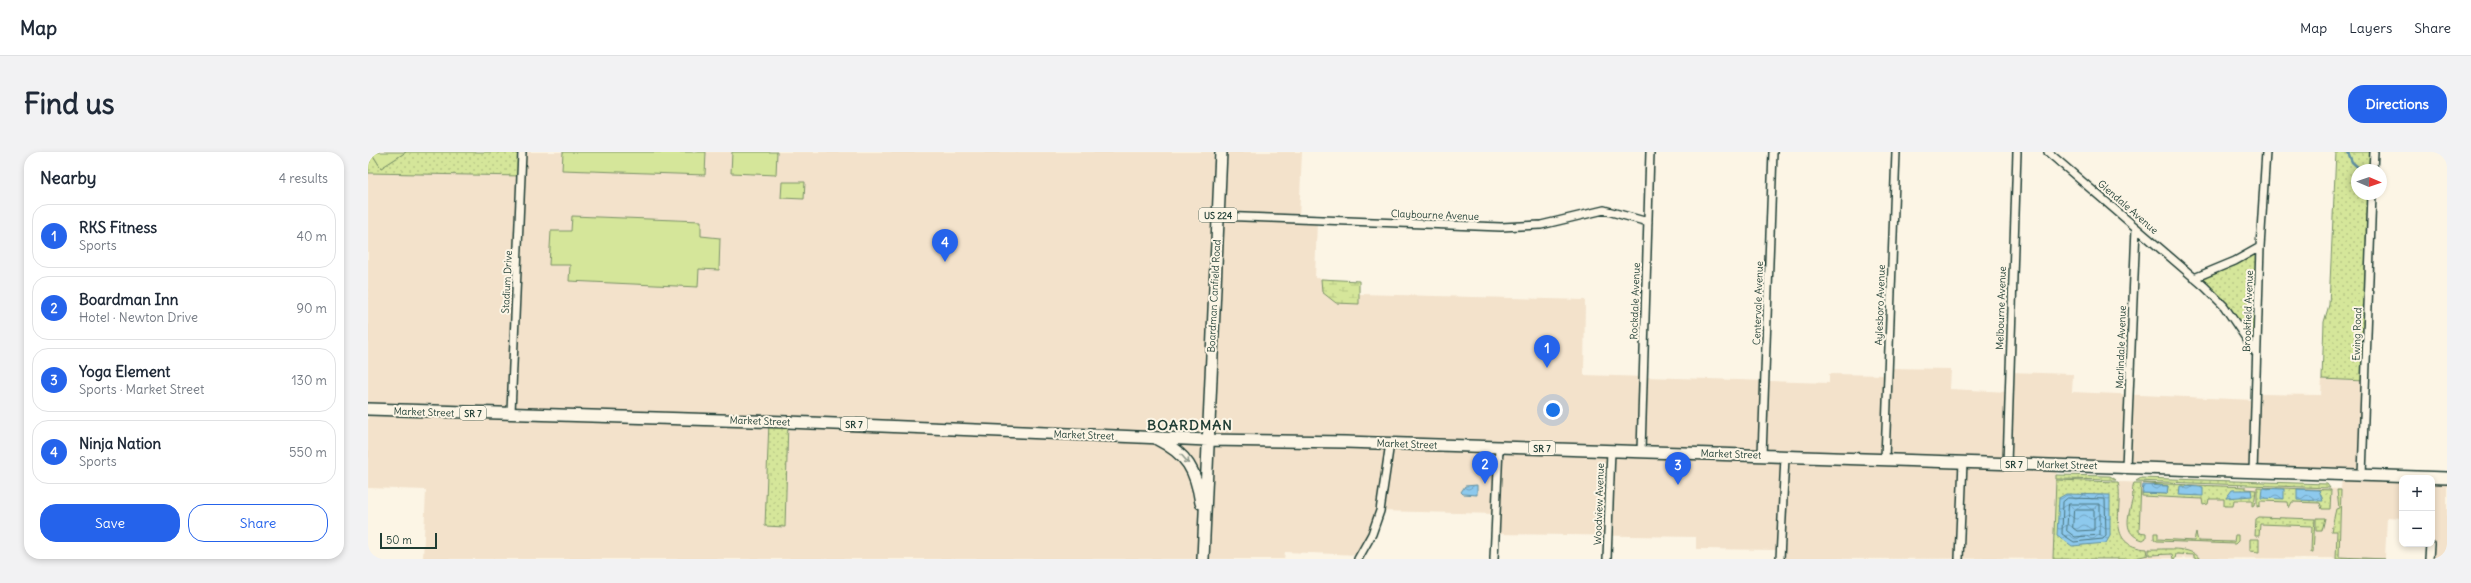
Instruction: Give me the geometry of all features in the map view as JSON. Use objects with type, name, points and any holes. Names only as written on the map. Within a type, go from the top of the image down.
[{"type":"main road","name":"Boardman Canfield Road","points":[[1208,440],[1220,152]]},
{"type":"main road","name":"Market Street","points":[[368,409],[482,414],[511,412],[1208,440],[1390,443],[2362,475],[2399,478]]},
{"type":"main road","points":[[1153,437],[1179,452],[1190,465],[1195,477],[1205,523]]},
{"type":"main road","name":"US 224","points":[[1203,559],[1208,440]]},
{"type":"main road","name":"Market Street","points":[[2435,480],[2447,478]]},
{"type":"street","name":"Stadium Drive","points":[[511,412],[522,152]]},
{"type":"street","name":"Rockdale Avenue","points":[[1641,451],[1650,152]]},
{"type":"street","name":"Centervale Avenue","points":[[1762,455],[1773,152]]},
{"type":"street","name":"Aylesboro Avenue","points":[[1885,459],[1896,152]]},
{"type":"street","name":"Melbourne Avenue","points":[[2007,464],[2017,152]]},
{"type":"street","name":"Glendale Avenue","points":[[2048,152],[2194,278],[2224,306],[2257,353]]},
{"type":"street","name":"Brookfield Avenue","points":[[2252,472],[2260,247],[2266,152]]},
{"type":"street","points":[[2373,164],[2374,152]]},
{"type":"street","name":"Ewing Road","points":[[2362,475],[2372,200]]},
{"type":"street","name":"Claybourne Avenue","points":[[1218,216],[1501,228],[1541,224],[1604,210],[1648,222]]},
{"type":"street","name":"Marlindale Avenue","points":[[2126,467],[2136,228]]},
{"type":"street","points":[[2194,278],[2235,261],[2260,247]]},
{"type":"street","points":[[1358,559],[1372,534],[1380,511],[1390,443]]},
{"type":"street","points":[[1494,559],[1499,447]]},
{"type":"street","name":"Woodview Avenue","points":[[1607,559],[1611,450]]},
{"type":"street","points":[[1780,559],[1785,456]]},
{"type":"street","points":[[1959,559],[1962,462]]},
{"type":"street","points":[[2429,559],[2430,547]]},
{"type":"shaded area","points":[[368,152],[1302,152],[1299,219],[1317,220],[1315,278],[1359,281],[1359,294],[1585,300],[1584,375],[1829,383],[1829,374],[1888,375],[1888,368],[1951,369],[1950,389],[2008,392],[2009,372],[2073,374],[2072,392],[2255,400],[2255,394],[2321,395],[2322,379],[2365,381],[2362,475],[2399,476],[2399,518],[2387,517],[2385,558],[1780,559],[1780,550],[1696,549],[1696,537],[1495,534],[1496,514],[1381,511],[1360,555],[1285,552],[1284,559],[423,559],[426,490],[368,488]],"holes":[[[2057,466],[2342,475],[2341,489],[2056,480]]]},
{"type":"shaded area","points":[[2435,478],[2447,478],[2447,559],[2429,559],[2431,547],[2435,547]]},
{"type":"green space","points":[[368,152],[371,152],[381,168],[406,152],[513,152],[522,155],[522,176],[368,173]]},
{"type":"green space","points":[[371,152],[406,152],[381,168]]},
{"type":"green space","points":[[563,152],[706,152],[705,175],[562,170]]},
{"type":"green space","points":[[732,152],[777,152],[776,175],[731,173]]},
{"type":"green space","points":[[2336,152],[2374,152],[2373,164],[2351,164],[2351,200],[2372,200],[2365,381],[2322,379],[2324,322],[2329,305]]},
{"type":"green space","points":[[782,182],[805,182],[804,199],[781,198]]},
{"type":"green space","points":[[572,216],[701,221],[701,236],[720,238],[719,270],[699,269],[698,287],[569,281],[570,265],[549,265],[551,231],[571,231]]},
{"type":"green space","points":[[2260,247],[2257,353],[2238,325],[2194,278]]},
{"type":"green space","points":[[1321,279],[1359,281],[1359,304],[1336,303],[1322,292]]},
{"type":"green space","points":[[769,421],[788,422],[785,527],[765,526]]},
{"type":"green space","points":[[2056,475],[2110,476],[2116,480],[2056,479]]},
{"type":"green space","points":[[2141,478],[2327,484],[2330,488],[2136,481]]},
{"type":"green space","points":[[2056,480],[2118,482],[2118,514],[2121,533],[2125,541],[2134,546],[2147,549],[2148,555],[2131,559],[2053,559]]},
{"type":"green space","points":[[2134,483],[2141,483],[2139,532],[2146,533],[2146,538],[2143,540],[2132,534],[2128,524],[2133,499]]},
{"type":"green space","points":[[2143,483],[2246,487],[2246,489],[2256,490],[2254,505],[2252,506],[2252,500],[2234,500],[2233,506],[2224,506],[2224,499],[2209,499],[2208,504],[2203,505],[2202,499],[2142,496],[2142,493],[2167,494],[2168,486]]},
{"type":"green space","points":[[2257,487],[2331,490],[2330,509],[2322,509],[2320,503],[2292,502],[2289,508],[2288,502],[2260,501],[2260,506],[2257,507]]},
{"type":"green space","points":[[2337,490],[2341,490],[2339,557],[2385,559],[2336,559],[2337,531],[2331,531],[2336,509],[2339,508]]},
{"type":"green space","points":[[2259,517],[2315,519],[2313,552],[2311,552],[2312,526],[2260,524],[2259,536],[2255,536],[2256,519]]},
{"type":"green space","points":[[2316,518],[2325,518],[2322,531],[2316,531]]},
{"type":"green space","points":[[2154,533],[2158,533],[2158,539],[2194,541],[2196,533],[2198,541],[2234,542],[2235,535],[2238,535],[2238,541],[2235,544],[2157,541],[2154,539]]},
{"type":"green space","points":[[2250,539],[2259,539],[2259,552],[2250,551]]},
{"type":"green space","points":[[2149,549],[2184,550],[2196,555],[2200,559],[2194,558],[2194,555],[2176,554],[2175,559],[2173,559],[2172,554],[2149,555]]},
{"type":"water","points":[[1477,485],[1477,495],[1463,494],[1461,492],[1465,486]]},
{"type":"water","points":[[2143,485],[2168,486],[2167,494],[2142,493]]},
{"type":"water","points":[[2180,486],[2203,487],[2203,496],[2179,495]]},
{"type":"water","points":[[2262,488],[2284,489],[2284,499],[2261,498]]},
{"type":"water","points":[[2297,489],[2319,490],[2323,501],[2297,500]]},
{"type":"water","points":[[2232,490],[2251,490],[2252,496],[2226,498]]},
{"type":"water","points":[[2066,494],[2110,495],[2110,536],[2106,543],[2072,546],[2057,535],[2059,498]]},
{"type":"waterway","points":[[2348,152],[2354,164]]},
{"type":"place","name":"Ninja Nation","points":[[945,262]]},
{"type":"place","name":"RKS Fitness","points":[[1547,368]]},
{"type":"place","name":"Boardman Inn","points":[[1485,484]]},
{"type":"place","name":"Yoga Element","points":[[1678,485]]},
{"type":"district","name":"BOARDMAN","points":[[1190,425]]}]
